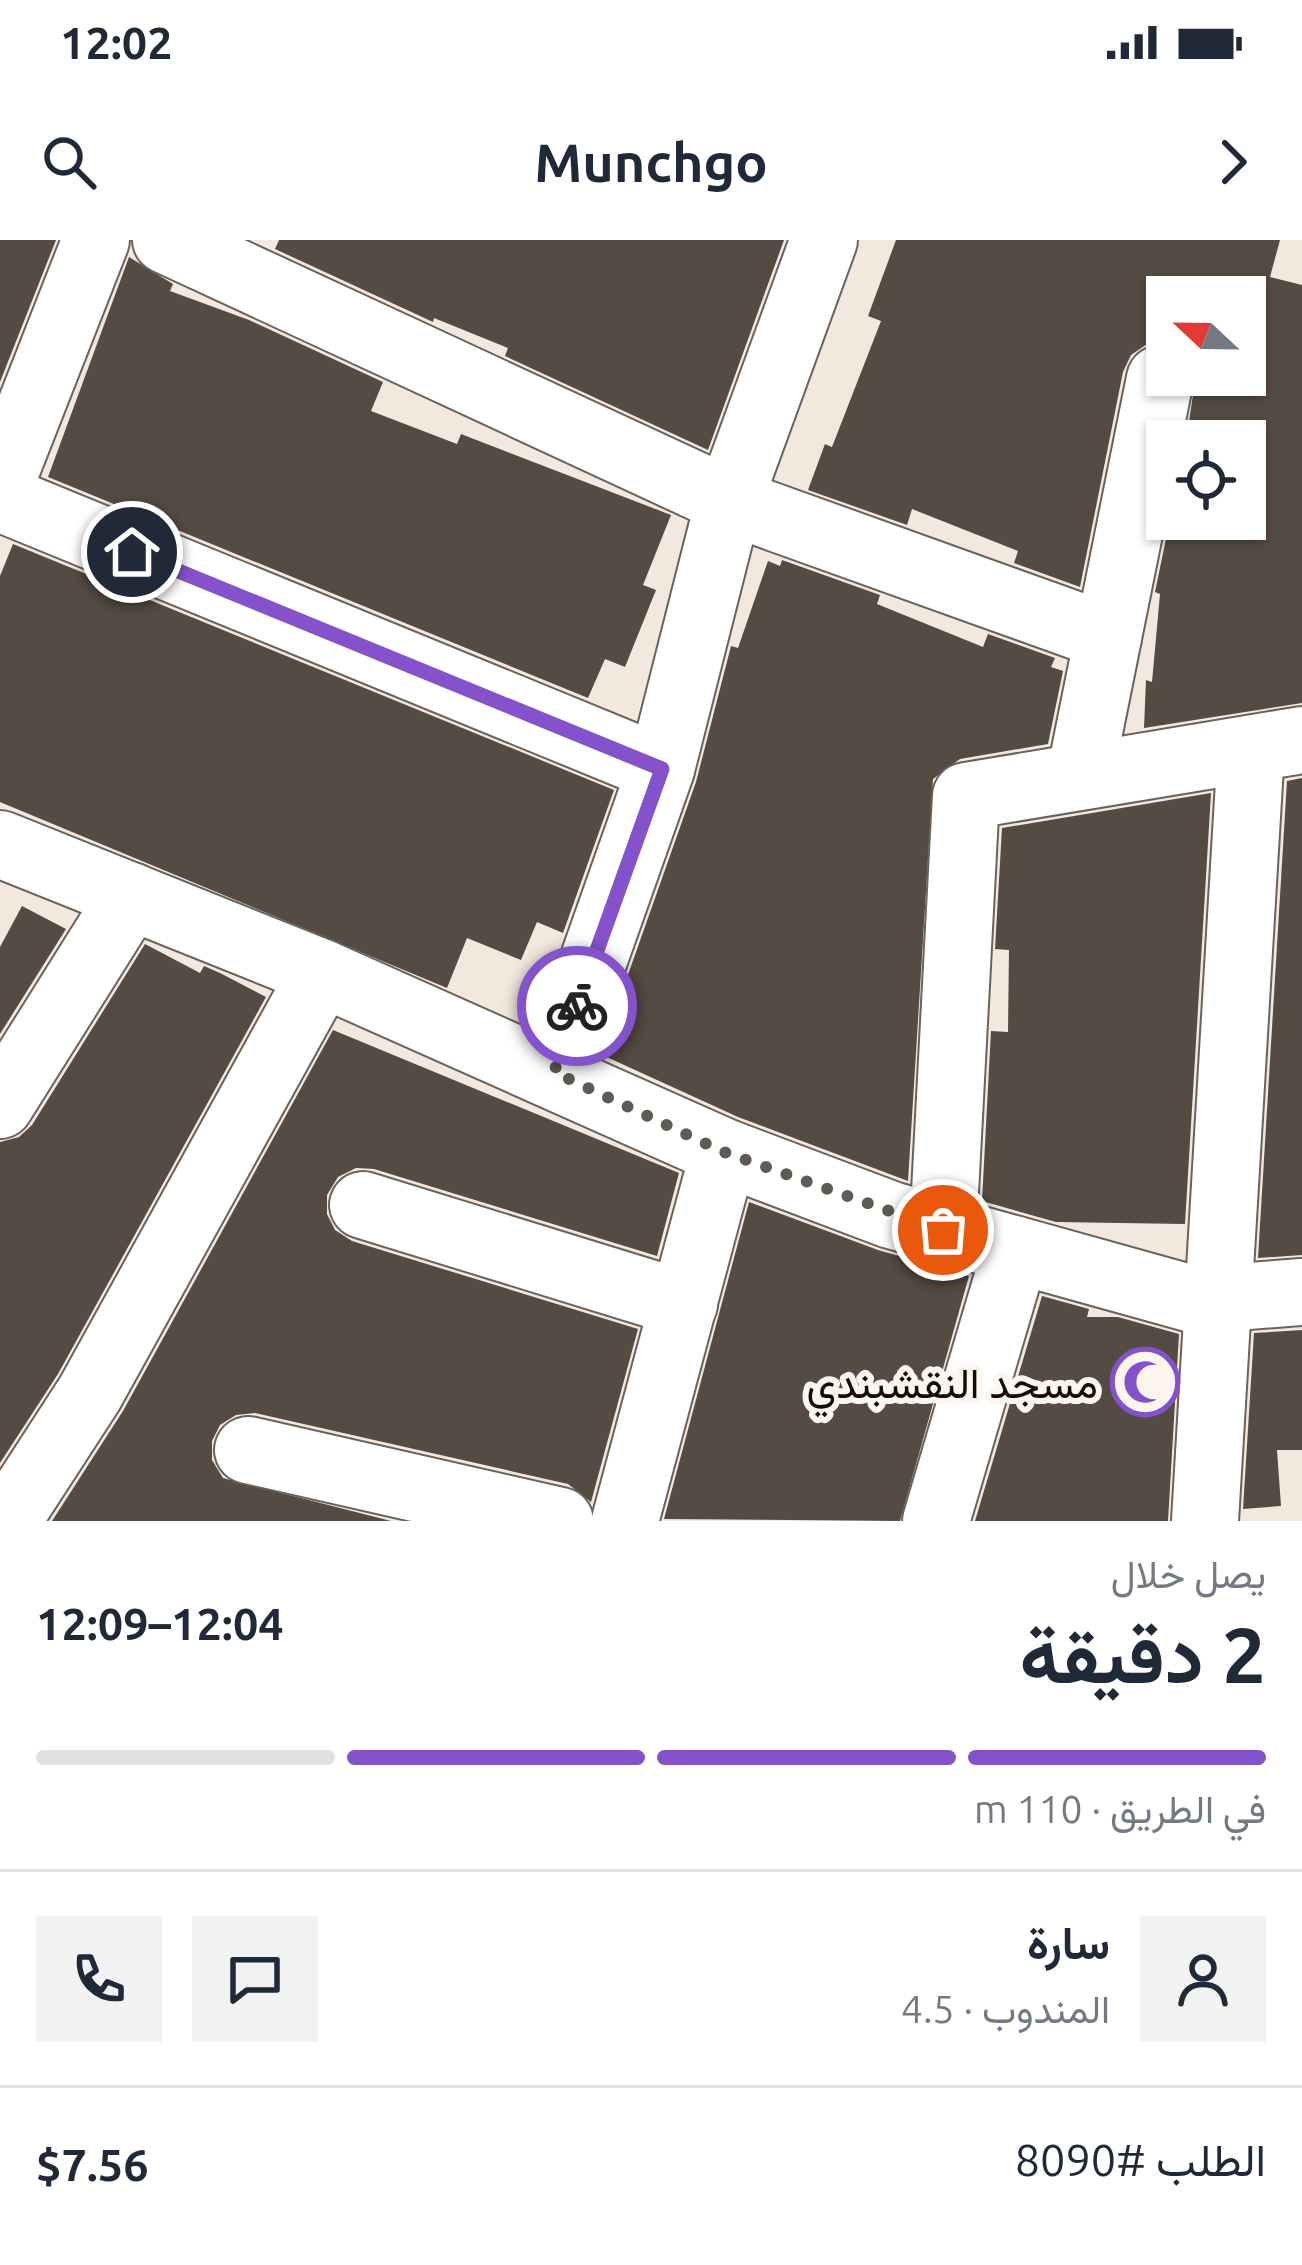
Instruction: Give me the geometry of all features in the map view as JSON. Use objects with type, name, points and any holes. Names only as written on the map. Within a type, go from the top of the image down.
[{"type":"street","points":[[0,484],[96,240]]},
{"type":"street","points":[[166,240],[729,501],[1108,637]]},
{"type":"street","points":[[554,1072],[662,769],[729,501],[824,240]]},
{"type":"street","points":[[1080,776],[1157,396]]},
{"type":"street","points":[[0,498],[662,769]]},
{"type":"street","points":[[943,1230],[965,796],[1276,744],[1218,1299],[1205,1521]]},
{"type":"street","points":[[0,844],[322,973],[554,1072],[724,1152],[943,1230],[1196,1300],[1302,1292]]},
{"type":"street","points":[[0,1105],[131,896]]},
{"type":"street","points":[[7,1521],[90,1393],[322,973]]},
{"type":"street","points":[[625,1521],[724,1152]]},
{"type":"street","points":[[363,1205],[684,1304]]},
{"type":"street","points":[[935,1521],[1016,1250]]},
{"type":"street","points":[[248,1450],[325,1495],[560,1521]]},
{"type":"building","points":[[0,240],[56,240],[0,382]]},
{"type":"building","points":[[279,240],[784,240],[708,450],[505,356],[508,348],[434,318],[433,322],[275,249]]},
{"type":"building","points":[[896,240],[1280,240],[1270,277],[1302,285],[1302,703],[1144,728],[1146,680],[1152,682],[1160,594],[1155,592],[1166,540],[1266,540],[1266,420],[1189,420],[1193,396],[1266,396],[1266,276],[1146,276],[1146,345],[1131,355],[1123,372],[1080,587],[1014,563],[1018,551],[912,509],[907,525],[808,490],[825,444],[832,447],[881,321],[868,316]]},
{"type":"building","points":[[129,257],[173,284],[170,291],[249,320],[383,382],[371,411],[457,444],[461,434],[671,515],[643,585],[656,590],[625,667],[605,659],[588,698],[48,477]]},
{"type":"building","points":[[13,544],[614,790],[563,933],[537,922],[521,960],[467,938],[447,988],[0,802],[0,576]]},
{"type":"building","points":[[782,560],[880,595],[877,604],[983,647],[988,634],[1055,658],[1051,667],[1063,671],[1048,744],[960,759],[933,779],[908,1181],[738,1117],[600,1054],[696,782],[731,646],[738,648],[768,561],[780,566]]},
{"type":"building","points":[[1302,778],[1302,1255],[1258,1258],[1287,781]]},
{"type":"building","points":[[1211,793],[1185,1224],[1056,1222],[982,1201],[991,1031],[1008,1032],[1009,950],[995,949],[1002,828]]},
{"type":"building","points":[[22,906],[66,929],[0,1034],[0,947]]},
{"type":"building","points":[[145,944],[200,973],[204,966],[266,997],[58,1374],[0,1463],[0,1142],[19,1137],[32,1125]]},
{"type":"building","points":[[333,1030],[679,1173],[657,1256],[374,1169],[356,1168],[338,1177],[327,1195],[327,1214],[335,1230],[352,1241],[638,1329],[591,1502],[568,1484],[255,1413],[236,1415],[220,1425],[212,1441],[212,1460],[223,1478],[391,1521],[52,1521],[123,1411]]},
{"type":"building","points":[[749,1202],[878,1250],[969,1276],[900,1521],[664,1519]]},
{"type":"building","points":[[1042,1296],[1089,1309],[1087,1317],[1118,1317],[1179,1334],[1168,1521],[975,1521]]},
{"type":"building","points":[[1302,1330],[1302,1450],[1277,1450],[1281,1506],[1243,1509],[1254,1333]]},
{"type":"way so far","points":[[577,1006],[554,1072],[724,1152],[943,1230]]},
{"type":"place","name":"مسجد النقشبندي","points":[[1145,1382]]},
{"type":"route","points":[[132,552],[662,769],[577,1006]]}]
